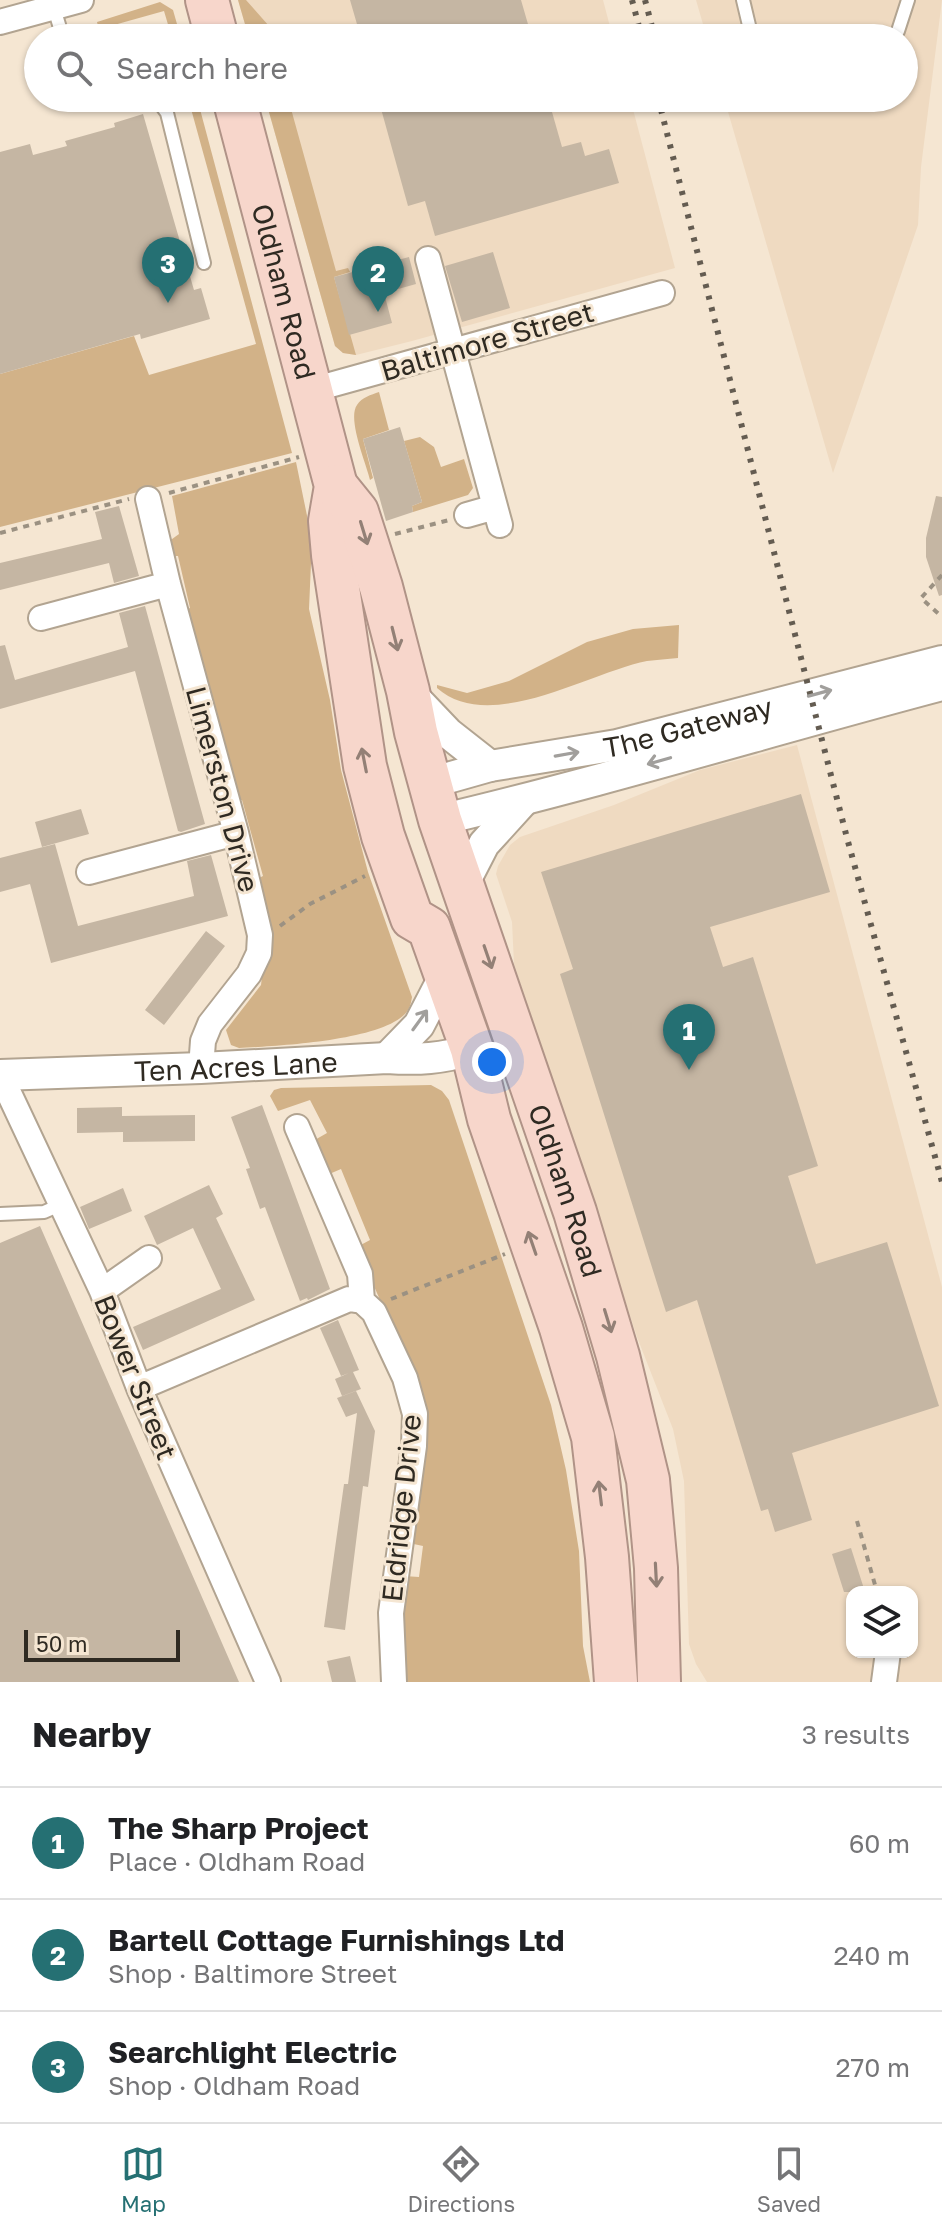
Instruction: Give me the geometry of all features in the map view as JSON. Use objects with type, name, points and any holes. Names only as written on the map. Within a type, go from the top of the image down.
[{"type":"highway","points":[[207,0],[213,24]]},
{"type":"highway","name":"Oldham Road","points":[[238,112],[336,486],[330,521],[333,555],[365,766],[408,828],[464,883],[575,1212],[633,1409],[648,1480],[656,1568],[659,1664]]},
{"type":"highway","name":"Oldham Road","points":[[336,486],[357,512],[381,587],[408,691],[416,732],[408,828],[437,909],[429,928],[472,1049],[489,1119],[561,1328],[593,1437],[607,1557],[616,1682]]},
{"type":"highway","points":[[472,1049],[514,1034]]},
{"type":"highway","points":[[659,1664],[685,1682]]},
{"type":"street","points":[[0,22],[41,7],[81,0]]},
{"type":"street","points":[[428,259],[498,516],[467,515]]},
{"type":"street","name":"Baltimore Street","points":[[312,390],[662,293]]},
{"type":"street","name":"Limerston Drive","points":[[148,499],[260,935],[259,953],[249,974],[210,1024],[203,1041],[201,1068]]},
{"type":"street","points":[[41,618],[168,584]]},
{"type":"street","name":"The Gateway","points":[[408,828],[490,766],[617,745],[942,661]]},
{"type":"street","name":"The Gateway","points":[[408,828],[524,800],[942,685]]},
{"type":"street","points":[[408,691],[448,733],[490,766]]},
{"type":"street","points":[[464,883],[484,844],[524,800]]},
{"type":"street","points":[[89,872],[236,833]]},
{"type":"street","points":[[387,1058],[419,1025],[445,975]]},
{"type":"street","name":"Ten Acres Lane","points":[[0,1075],[447,1057],[472,1049]]},
{"type":"street","name":"Bower Street","points":[[0,1075],[102,1291],[139,1388],[268,1682]]},
{"type":"street","name":"Eldridge Drive","points":[[297,1127],[360,1274],[365,1304],[374,1312],[405,1378],[415,1414],[414,1446],[391,1613],[394,1682]]},
{"type":"street","points":[[102,1291],[149,1258]]},
{"type":"street","points":[[139,1388],[349,1299],[365,1304]]},
{"type":"street","points":[[884,1682],[887,1658]]},
{"type":"lane","points":[[743,0],[749,24]]},
{"type":"lane","points":[[900,24],[908,0]]},
{"type":"lane","points":[[41,7],[53,24]]},
{"type":"lane","points":[[166,112],[204,263]]},
{"type":"lane","points":[[1,1212],[44,1212],[60,1205]]},
{"type":"path","points":[[383,538],[467,515]]},
{"type":"path","points":[[942,575],[921,598],[942,617]]},
{"type":"path","points":[[260,935],[290,921],[408,828]]},
{"type":"path","points":[[365,1304],[507,1253]]},
{"type":"path","points":[[857,1521],[875,1586]]},
{"type":"shaded area","points":[[238,0],[603,0],[609,24],[245,24]]},
{"type":"shaded area","points":[[238,0],[246,0],[267,24],[245,24]]},
{"type":"shaded area","points":[[696,0],[942,0],[921,167],[918,225],[833,473],[728,112],[918,112],[918,24],[703,24]]},
{"type":"shaded area","points":[[160,2],[173,10],[177,24],[168,24],[164,11],[118,24],[97,22]]},
{"type":"shaded area","points":[[192,112],[201,112],[292,453],[0,527],[0,374],[134,336],[149,375],[256,344]]},
{"type":"shaded area","points":[[269,112],[634,112],[675,268],[356,355],[343,353],[335,346]]},
{"type":"shaded area","points":[[269,112],[292,112],[336,271],[348,268],[350,272],[334,277],[356,355],[343,353],[335,346]]},
{"type":"shaded area","points":[[379,392],[389,430],[363,439],[373,478],[370,480],[354,420],[361,400]]},
{"type":"shaded area","points":[[420,437],[434,447],[441,467],[464,459],[473,488],[468,495],[413,512],[412,506],[422,502],[404,441]]},
{"type":"shaded area","points":[[296,462],[312,540],[309,609],[330,700],[341,770],[368,872],[412,997],[405,1014],[373,1030],[326,1040],[239,1048],[231,1045],[226,1030],[261,985],[263,968],[257,879],[263,876],[242,800],[236,802],[184,611],[190,608],[178,556],[173,556],[168,542],[179,534],[172,496]]},
{"type":"shaded area","points":[[679,625],[678,658],[624,667],[540,696],[512,703],[484,705],[459,701],[437,688],[437,685],[467,693],[509,681],[587,642],[633,629]]},
{"type":"shaded area","points":[[797,745],[942,1287],[942,1682],[707,1682],[696,1664],[689,1644],[684,1481],[673,1429],[637,1337],[514,964],[512,922],[496,874],[510,845],[520,837],[614,805],[700,770]]},
{"type":"shaded area","points":[[431,1085],[442,1091],[449,1100],[551,1405],[566,1470],[579,1551],[583,1646],[590,1682],[404,1682],[399,1633],[404,1576],[419,1577],[423,1546],[409,1543],[420,1392],[357,1247],[370,1240],[341,1169],[327,1175],[313,1141],[327,1133],[310,1100],[278,1111],[270,1096],[274,1090],[281,1088]]},
{"type":"building","points":[[350,0],[521,0],[528,24],[357,24]]},
{"type":"building","points":[[382,112],[552,112],[562,147],[581,142],[585,156],[609,149],[619,183],[435,236],[425,201],[408,206]]},
{"type":"building","points":[[143,114],[194,290],[201,288],[210,319],[141,339],[140,334],[0,374],[0,152],[30,144],[33,155],[67,146],[65,141],[115,127],[114,123]]},
{"type":"building","points":[[493,252],[510,308],[462,322],[445,266]]},
{"type":"building","points":[[409,257],[416,284],[384,293],[392,323],[349,335],[334,277]]},
{"type":"building","points":[[400,427],[422,502],[412,506],[413,512],[386,521],[363,439]]},
{"type":"building","points":[[936,496],[942,497],[942,595],[939,596],[926,557],[926,538]]},
{"type":"building","points":[[119,506],[139,576],[114,583],[109,563],[0,590],[0,563],[102,539],[95,512]]},
{"type":"building","points":[[145,606],[205,824],[181,832],[178,831],[135,671],[0,709],[0,646],[5,645],[15,680],[128,647],[119,613]]},
{"type":"building","points":[[801,794],[830,892],[710,927],[723,967],[753,957],[818,1166],[788,1176],[816,1264],[887,1242],[939,1406],[792,1453],[812,1520],[775,1532],[768,1509],[761,1511],[697,1300],[666,1312],[560,974],[573,969],[541,872]]},
{"type":"building","points":[[81,809],[89,834],[42,847],[35,822]]},
{"type":"building","points":[[55,844],[78,926],[194,896],[187,861],[211,855],[228,916],[51,963],[30,884],[0,892],[0,858]]},
{"type":"building","points":[[206,931],[225,946],[164,1025],[145,1010]]},
{"type":"building","points":[[262,1105],[330,1289],[308,1300],[300,1301],[265,1207],[260,1209],[246,1169],[250,1168],[231,1117]]},
{"type":"building","points":[[122,1107],[122,1116],[195,1115],[195,1141],[123,1142],[123,1132],[77,1133],[77,1108]]},
{"type":"building","points":[[209,1185],[223,1214],[216,1218],[255,1300],[143,1350],[133,1327],[221,1289],[193,1228],[157,1245],[144,1216]]},
{"type":"building","points":[[123,1188],[132,1211],[89,1229],[80,1207]]},
{"type":"building","points":[[40,1226],[239,1682],[0,1682],[0,1243]]},
{"type":"building","points":[[338,1320],[359,1370],[353,1372],[361,1389],[342,1396],[335,1379],[349,1373],[341,1376],[320,1328]]},
{"type":"building","points":[[356,1391],[375,1431],[368,1487],[363,1486],[345,1630],[324,1627],[357,1413],[346,1417],[337,1398]]},
{"type":"building","points":[[851,1548],[863,1586],[846,1586],[844,1592],[832,1554]]},
{"type":"building","points":[[350,1656],[356,1682],[332,1682],[327,1661]]},
{"type":"railway","points":[[632,0],[638,24]]},
{"type":"railway","points":[[645,0],[651,24]]},
{"type":"railway","points":[[662,112],[847,838],[942,1182]]},
{"type":"place","name":"Searchlight Electric","points":[[168,303]]},
{"type":"place","name":"Bartell Cottage Furnishings Ltd","points":[[378,312]]},
{"type":"place","name":"The Sharp Project","points":[[689,1070]]}]
